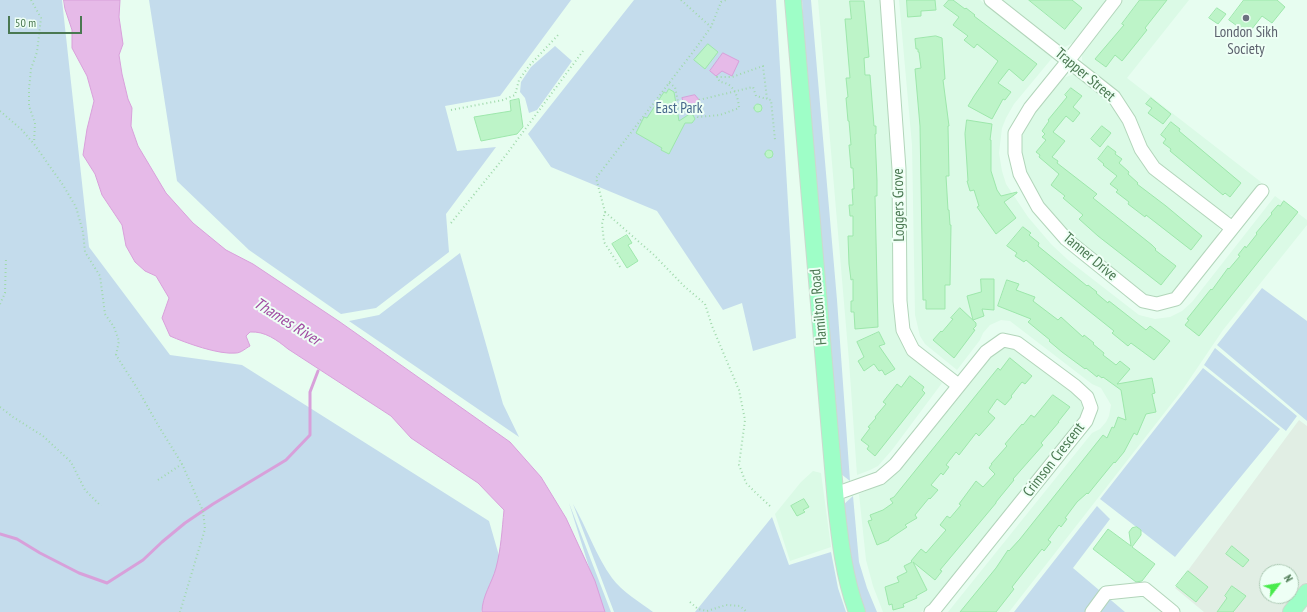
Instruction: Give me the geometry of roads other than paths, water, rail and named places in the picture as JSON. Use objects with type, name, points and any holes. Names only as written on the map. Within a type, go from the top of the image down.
[{"type":"main road","name":"Hamilton Road","points":[[794,0],[835,494],[842,551],[856,612]]},
{"type":"main road","points":[[1291,612],[1307,592]]},
{"type":"street","name":"Loggers Grove","points":[[887,0],[899,169],[900,301],[903,330],[913,350],[958,385]]},
{"type":"street","name":"Trapper Street","points":[[991,0],[1114,97],[1129,120],[1141,150],[1154,168],[1232,228]]},
{"type":"street","name":"Tanner Drive","points":[[1115,0],[1030,108],[1016,133],[1015,153],[1020,174],[1038,207],[1066,239],[1143,301],[1157,304],[1176,299],[1262,191]]},
{"type":"street","name":"Crimson Crescent","points":[[835,494],[880,478],[895,464],[986,352],[1003,340],[1017,343],[1075,386],[1087,397],[1091,408],[1086,421],[931,612]]},
{"type":"street","points":[[1092,612],[1106,593],[1145,589],[1173,612]]},
{"type":"water","name":"Thames River","points":[[64,0],[120,0],[119,17],[123,44],[119,55],[128,99],[132,108],[131,126],[138,146],[166,193],[193,223],[226,250],[253,264],[340,322],[510,442],[541,477],[566,518],[595,581],[605,612],[482,612],[485,595],[498,561],[504,510],[478,483],[411,438],[391,416],[288,349],[280,342],[266,335],[250,332],[246,336],[250,346],[236,353],[221,352],[203,348],[170,336],[162,318],[169,298],[156,276],[145,271],[135,262],[126,246],[122,225],[102,195],[95,174],[83,155],[87,129],[94,101],[87,76],[72,48],[72,30],[65,9]]},
{"type":"water","points":[[723,53],[739,61],[732,76],[722,71],[716,76],[710,71]]},
{"type":"water","points":[[695,95],[700,101],[697,103],[698,106],[685,109],[681,103],[683,101],[682,98]]},
{"type":"waterway","points":[[0,534],[17,539],[40,553],[79,573],[107,583],[143,560],[185,523],[213,504],[286,460],[310,435],[310,392],[318,371]]},
{"type":"place","name":"London Sikh Society","points":[[1246,18]]},
{"type":"park label","name":"East Park","points":[[679,109]]}]
